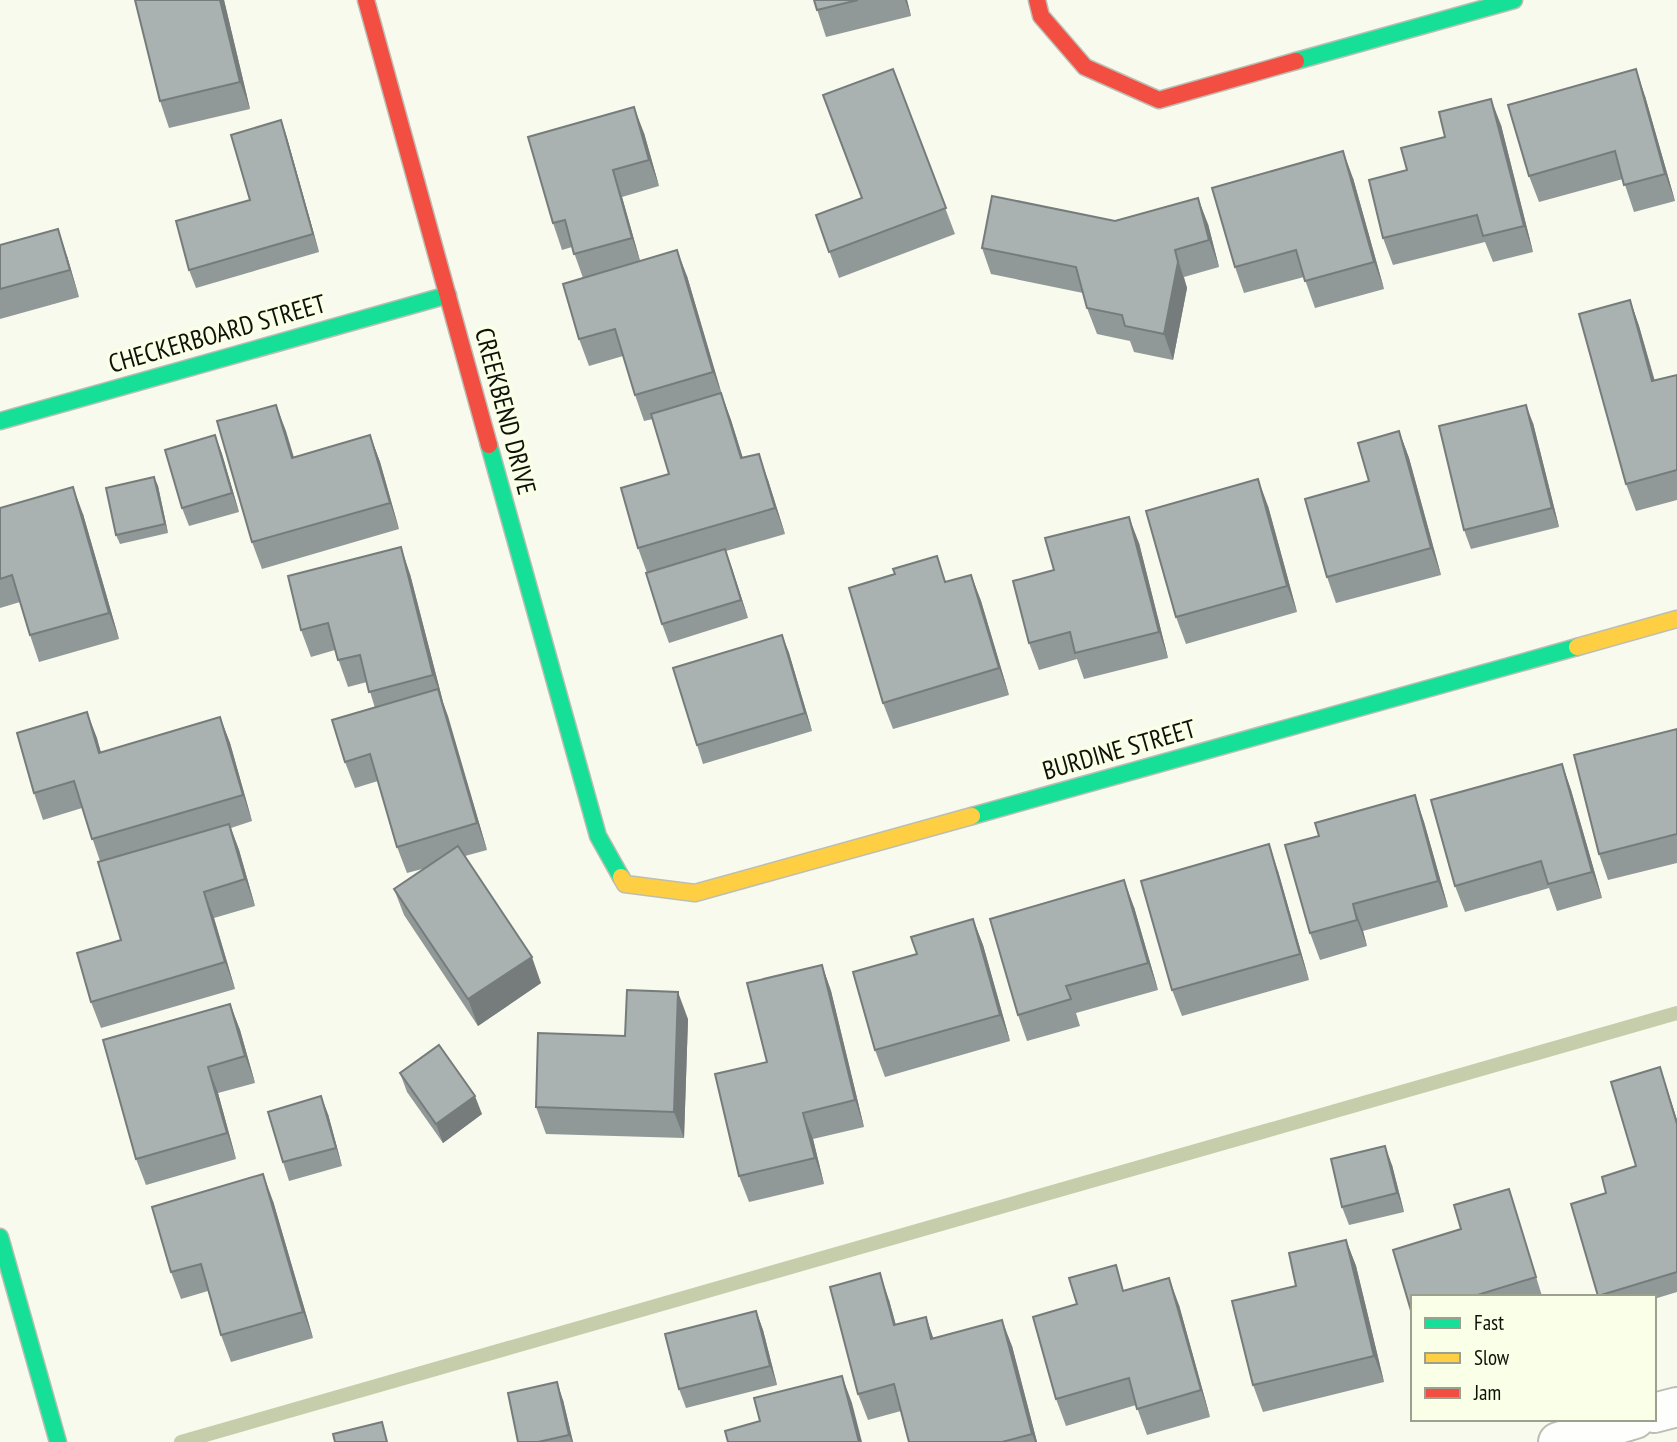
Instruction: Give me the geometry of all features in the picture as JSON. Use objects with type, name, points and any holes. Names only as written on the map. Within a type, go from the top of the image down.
[{"type":"street","name":"CREEKBEND DRIVE","points":[[366,0],[598,836]]},
{"type":"street","points":[[1037,0],[1041,16],[1085,67],[1159,100],[1514,0]]},
{"type":"street","name":"CHECKERBOARD STREET","points":[[0,421],[448,295]]},
{"type":"street","name":"BURDINE STREET","points":[[598,836],[625,884],[695,893],[1677,619]]},
{"type":"street","points":[[0,1237],[58,1442]]},
{"type":"street","points":[[1656,1412],[1677,1407]]},
{"type":"street","points":[[1558,1442],[1627,1421]]},
{"type":"building","points":[[135,0],[220,0],[240,82],[160,101]]},
{"type":"building","points":[[814,0],[858,0],[817,10]]},
{"type":"building","points":[[893,69],[946,208],[829,252],[816,215],[862,198],[823,95]]},
{"type":"building","points":[[1636,69],[1665,174],[1624,185],[1615,151],[1529,176],[1508,105]]},
{"type":"building","points":[[1491,99],[1524,226],[1483,236],[1477,215],[1383,238],[1369,180],[1407,170],[1401,148],[1445,137],[1439,112]]},
{"type":"building","points":[[634,107],[649,160],[613,170],[632,238],[574,254],[565,220],[553,223],[528,137]]},
{"type":"building","points":[[281,120],[313,234],[189,270],[176,221],[250,200],[231,135]]},
{"type":"building","points":[[1343,151],[1374,262],[1305,281],[1296,250],[1235,267],[1212,188]]},
{"type":"building","points":[[992,196],[1115,221],[1198,198],[1209,240],[1175,250],[1178,262],[1164,334],[1125,326],[1122,315],[1087,308],[1076,267],[982,248]]},
{"type":"building","points":[[58,229],[70,270],[0,289],[0,245]]},
{"type":"building","points":[[677,250],[713,372],[635,395],[615,329],[579,339],[563,284]]},
{"type":"building","points":[[1630,300],[1652,381],[1677,375],[1677,470],[1626,484],[1579,314]]},
{"type":"building","points":[[721,393],[741,458],[759,454],[775,508],[638,548],[621,488],[669,474],[651,414]]},
{"type":"building","points":[[276,405],[292,458],[370,435],[390,503],[252,542],[217,421]]},
{"type":"building","points":[[1526,405],[1552,508],[1464,530],[1439,426]]},
{"type":"building","points":[[1399,431],[1431,548],[1327,577],[1305,499],[1369,481],[1358,443]]},
{"type":"building","points":[[215,435],[232,493],[182,508],[165,450]]},
{"type":"building","points":[[154,477],[165,524],[116,535],[106,488]]},
{"type":"building","points":[[1258,479],[1287,586],[1176,617],[1146,511]]},
{"type":"building","points":[[73,487],[109,613],[30,635],[12,575],[0,579],[0,508]]},
{"type":"building","points":[[1129,517],[1159,632],[1075,653],[1070,632],[1029,643],[1013,581],[1054,570],[1045,538]]},
{"type":"building","points":[[401,547],[433,675],[369,692],[360,655],[338,660],[328,623],[301,630],[288,576]]},
{"type":"building","points":[[725,549],[741,600],[662,624],[646,573]]},
{"type":"building","points":[[937,556],[945,582],[971,575],[999,668],[883,703],[849,588],[895,574],[893,569]]},
{"type":"building","points":[[782,635],[805,713],[697,745],[673,668]]},
{"type":"building","points":[[438,689],[477,823],[397,847],[370,754],[345,762],[332,720]]},
{"type":"building","points":[[87,712],[99,753],[220,717],[243,795],[92,839],[74,781],[34,793],[17,733]]},
{"type":"building","points":[[1677,729],[1677,834],[1599,854],[1574,755]]},
{"type":"building","points":[[1562,764],[1592,872],[1548,884],[1541,861],[1455,886],[1431,800]]},
{"type":"building","points":[[1415,795],[1438,881],[1353,904],[1357,920],[1310,933],[1285,845],[1319,836],[1315,823]]},
{"type":"building","points":[[229,824],[245,879],[204,892],[225,962],[91,1002],[77,953],[121,940],[98,862]]},
{"type":"building","points":[[1269,844],[1300,954],[1172,990],[1141,881]]},
{"type":"building","points":[[458,846],[532,957],[468,999],[394,889]]},
{"type":"building","points":[[1124,880],[1148,963],[1066,986],[1071,999],[1018,1015],[990,919]]},
{"type":"building","points":[[973,919],[1000,1015],[875,1050],[853,972],[917,954],[911,937]]},
{"type":"building","points":[[822,965],[855,1100],[803,1113],[815,1158],[739,1176],[715,1074],[767,1062],[747,983]]},
{"type":"building","points":[[627,990],[678,992],[674,1112],[536,1107],[538,1033],[625,1036]]},
{"type":"building","points":[[230,1004],[245,1056],[208,1067],[227,1133],[136,1159],[103,1040]]},
{"type":"building","points":[[439,1045],[475,1096],[436,1124],[400,1073]]},
{"type":"building","points":[[1660,1067],[1677,1124],[1677,1272],[1598,1295],[1571,1204],[1606,1193],[1602,1177],[1636,1166],[1611,1082]]},
{"type":"building","points":[[321,1096],[336,1148],[283,1162],[268,1112]]},
{"type":"building","points":[[1385,1146],[1397,1193],[1342,1207],[1331,1159]]},
{"type":"building","points":[[263,1174],[303,1312],[221,1335],[201,1264],[171,1272],[152,1207]]},
{"type":"building","points":[[1509,1189],[1536,1277],[1478,1295],[1411,1295],[1411,1311],[1393,1250],[1461,1229],[1454,1205]]},
{"type":"building","points":[[1346,1240],[1374,1356],[1253,1385],[1232,1301],[1296,1286],[1289,1253]]},
{"type":"building","points":[[1116,1265],[1123,1291],[1169,1278],[1201,1390],[1137,1409],[1129,1378],[1056,1399],[1033,1317],[1077,1304],[1069,1278]]},
{"type":"building","points":[[880,1273],[894,1325],[926,1317],[931,1339],[1002,1320],[1032,1434],[1002,1442],[909,1442],[894,1384],[858,1394],[830,1287]]},
{"type":"building","points":[[756,1311],[770,1366],[679,1389],[665,1334]]},
{"type":"building","points":[[842,1376],[859,1442],[728,1442],[725,1431],[760,1421],[754,1398]]},
{"type":"building","points":[[557,1382],[569,1435],[538,1442],[518,1442],[508,1393]]},
{"type":"building","points":[[382,1422],[387,1442],[335,1442],[333,1434]]},
{"type":"waterway","points":[[181,1442],[1677,1013]]},
{"type":"traffic: fast","points":[[1296,61],[1514,0]]},
{"type":"traffic: fast","points":[[0,421],[448,295]]},
{"type":"traffic: fast","points":[[489,445],[598,836],[621,877]]},
{"type":"traffic: fast","points":[[972,816],[1577,647]]},
{"type":"traffic: fast","points":[[0,1237],[58,1442]]},
{"type":"traffic: slow","points":[[1577,647],[1677,619]]},
{"type":"traffic: slow","points":[[621,877],[625,884],[695,893],[972,816]]},
{"type":"traffic: jam","points":[[366,0],[489,445]]},
{"type":"traffic: jam","points":[[1037,0],[1041,16],[1085,67],[1159,100],[1296,61]]}]
